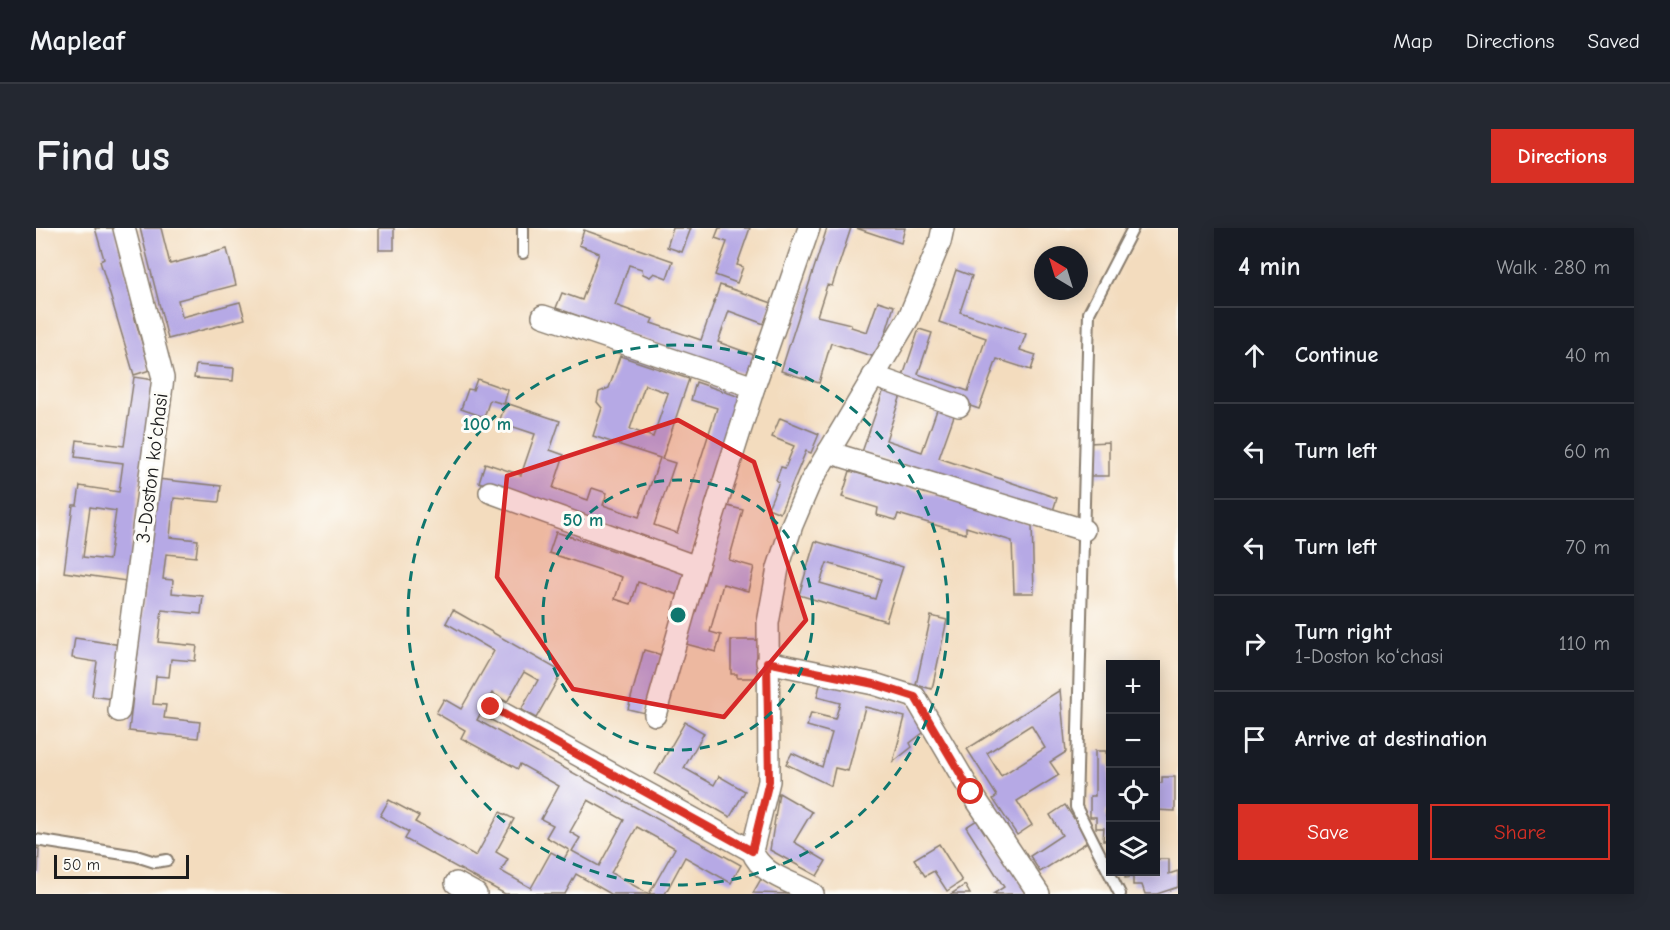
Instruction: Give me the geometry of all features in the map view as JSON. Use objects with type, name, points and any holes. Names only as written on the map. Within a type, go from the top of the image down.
[{"type":"street","name":"3-Doston koʻchasi","points":[[119,711],[163,378],[124,228]]},
{"type":"street","points":[[655,715],[697,567],[754,387],[809,228]]},
{"type":"street","points":[[813,894],[768,872],[756,861],[752,851],[769,781],[768,623],[778,568],[792,525],[810,483],[909,317],[940,242],[943,228]]},
{"type":"street","points":[[543,316],[754,387]]},
{"type":"street","points":[[873,376],[959,406]]},
{"type":"street","points":[[828,452],[1084,530]]},
{"type":"street","points":[[490,492],[697,567]]},
{"type":"street","points":[[767,662],[874,684],[915,697],[971,792],[1039,894]]},
{"type":"street","points":[[491,707],[752,851]]},
{"type":"street","points":[[456,883],[476,894]]},
{"type":"lane","points":[[522,228],[523,253]]},
{"type":"lane","points":[[1120,894],[1076,807],[1089,313],[1133,228]]},
{"type":"lane","points":[[36,840],[136,856],[155,862],[167,860]]},
{"type":"highlighted area","points":[[678,420],[754,462],[806,620],[724,717],[573,689],[497,577],[507,476]]},
{"type":"building","points":[[95,228],[115,228],[134,304],[131,305],[150,370],[134,375],[100,261],[104,259]]},
{"type":"building","points":[[140,228],[161,228],[170,264],[227,249],[236,285],[178,300],[182,317],[240,302],[245,319],[168,339]]},
{"type":"building","points":[[379,228],[394,228],[394,250],[379,250]]},
{"type":"building","points":[[673,228],[691,228],[682,252],[667,247]]},
{"type":"building","points":[[719,228],[750,228],[737,265],[743,267],[737,283],[715,275],[727,242],[715,238]]},
{"type":"building","points":[[827,228],[851,228],[832,286],[827,285],[817,316],[851,324],[851,327],[867,332],[878,301],[894,306],[878,358],[831,343],[819,383],[781,371]]},
{"type":"building","points":[[856,228],[905,228],[901,243]]},
{"type":"building","points":[[584,230],[673,261],[667,278],[654,273],[650,277],[643,274],[642,269],[629,265],[615,305],[653,319],[651,323],[701,340],[720,285],[772,303],[764,324],[729,311],[718,342],[754,355],[746,375],[556,308],[562,293],[582,300],[599,253],[579,245]]},
{"type":"building","points":[[956,270],[972,276],[960,312],[1026,334],[1020,350],[1036,355],[1031,370],[997,359],[979,409],[901,382],[919,329],[932,333],[918,374],[968,391],[986,338],[939,322]]},
{"type":"building","points":[[620,356],[689,379],[662,459],[675,463],[654,525],[677,533],[717,408],[691,400],[696,382],[740,397],[689,556],[479,482],[485,463],[521,475],[535,434],[499,422],[506,403],[560,421],[550,450],[564,455],[553,488],[588,500],[592,488],[607,493],[603,505],[639,517],[660,458],[593,436],[602,408],[597,402],[599,392],[609,388]],"holes":[[[645,385],[668,393],[653,437],[630,429]]]},
{"type":"building","points":[[196,365],[234,368],[233,381],[194,378]]},
{"type":"building","points":[[134,377],[154,380],[126,581],[64,572],[73,505],[77,505],[80,486],[119,492],[123,463],[75,457],[77,440],[124,446]],"holes":[[[90,507],[116,511],[109,560],[83,557]]]},
{"type":"building","points":[[477,379],[508,390],[504,404],[490,400],[484,417],[461,409],[468,389],[473,390]]},
{"type":"building","points":[[884,389],[901,395],[886,440],[922,452],[938,407],[955,413],[939,458],[1057,498],[1051,517],[862,452]]},
{"type":"building","points":[[780,418],[819,434],[811,453],[806,451],[780,513],[768,508],[779,482],[776,480],[781,467],[785,468],[794,446],[772,437]]},
{"type":"building","points":[[1109,442],[1109,476],[1089,476],[1089,443]]},
{"type":"building","points":[[850,471],[1032,524],[1034,593],[1014,593],[1012,541],[966,527],[966,534],[898,514],[896,520],[877,515],[878,508],[842,497]]},
{"type":"building","points":[[157,479],[221,486],[219,502],[174,498],[170,537],[198,540],[196,557],[166,554],[163,579],[173,580],[172,593],[203,596],[201,614],[162,610],[158,642],[197,646],[195,661],[171,659],[169,677],[156,676],[153,704],[166,705],[164,718],[200,722],[198,738],[129,731]]},
{"type":"building","points":[[724,505],[743,510],[729,560],[754,567],[748,591],[723,584],[710,632],[721,635],[716,652],[686,644]]},
{"type":"building","points":[[556,532],[689,575],[682,596],[638,582],[631,604],[615,599],[622,577],[549,553]]},
{"type":"building","points":[[815,541],[903,567],[886,621],[799,595]],"holes":[[[827,563],[881,579],[875,599],[820,583]]]},
{"type":"building","points":[[453,610],[562,672],[536,718],[521,710],[538,680],[524,672],[507,702],[492,693],[477,720],[741,865],[731,883],[685,857],[665,894],[649,894],[611,894],[576,874],[565,894],[505,894],[405,839],[409,832],[380,816],[389,800],[419,816],[415,822],[476,856],[500,812],[514,819],[496,852],[508,859],[501,871],[531,888],[551,852],[564,859],[569,850],[546,837],[553,825],[541,819],[559,786],[520,764],[518,769],[461,738],[465,730],[436,713],[444,699],[461,709],[494,651],[446,623]],"holes":[[[588,800],[624,820],[599,866],[572,851],[580,838],[570,832]],[[637,827],[675,848],[649,894],[611,873]]]},
{"type":"building","points":[[931,616],[947,620],[932,689],[916,685]]},
{"type":"building","points":[[75,638],[121,645],[113,699],[92,696],[97,662],[72,658]]},
{"type":"building","points":[[731,640],[760,640],[760,678],[737,678],[737,674],[731,674]]},
{"type":"building","points":[[644,650],[662,655],[645,713],[628,709]]},
{"type":"building","points":[[821,681],[908,704],[928,729],[910,743],[912,747],[893,762],[905,717],[865,707],[848,771],[835,768],[831,786],[786,764],[792,753],[822,767],[832,733],[807,726],[811,713],[835,719],[840,703],[817,697]]},
{"type":"building","points":[[1060,690],[1066,752],[1050,762],[1059,775],[1017,801],[1032,825],[1017,835],[993,799],[997,796],[967,749]],"holes":[[[1031,725],[1045,748],[1001,776],[987,753]]]},
{"type":"building","points":[[685,722],[704,733],[684,768],[714,785],[719,776],[745,791],[730,817],[655,774]]},
{"type":"building","points":[[1095,751],[1106,751],[1106,840],[1103,840],[1104,828],[1096,828],[1096,817],[1090,817],[1090,796],[1095,796]]},
{"type":"building","points":[[1162,777],[1175,777],[1175,811],[1160,810],[1160,783],[1162,783]]},
{"type":"building","points":[[779,793],[812,812],[794,842],[826,861],[817,876],[770,850]]},
{"type":"building","points":[[1065,805],[1089,841],[1040,872],[1030,856],[1062,835],[1050,815]]},
{"type":"building","points":[[980,818],[1027,892],[1024,894],[993,894],[1004,887],[966,827]]},
{"type":"building","points":[[939,844],[962,881],[947,891],[934,871],[925,876],[914,859]]},
{"type":"building","points":[[36,848],[39,849],[38,872],[36,872]]},
{"type":"building","points":[[1160,859],[1169,859],[1169,874],[1178,871],[1178,887],[1157,894],[1145,894],[1142,885],[1133,885],[1133,877],[1125,878],[1125,876],[1160,876]]},
{"type":"building","points":[[761,879],[789,894],[753,893]]},
{"type":"building","points":[[965,885],[970,894],[951,894]]},
{"type":"route","points":[[491,707],[752,851],[769,781],[767,662],[874,684],[915,697],[971,792]]}]
